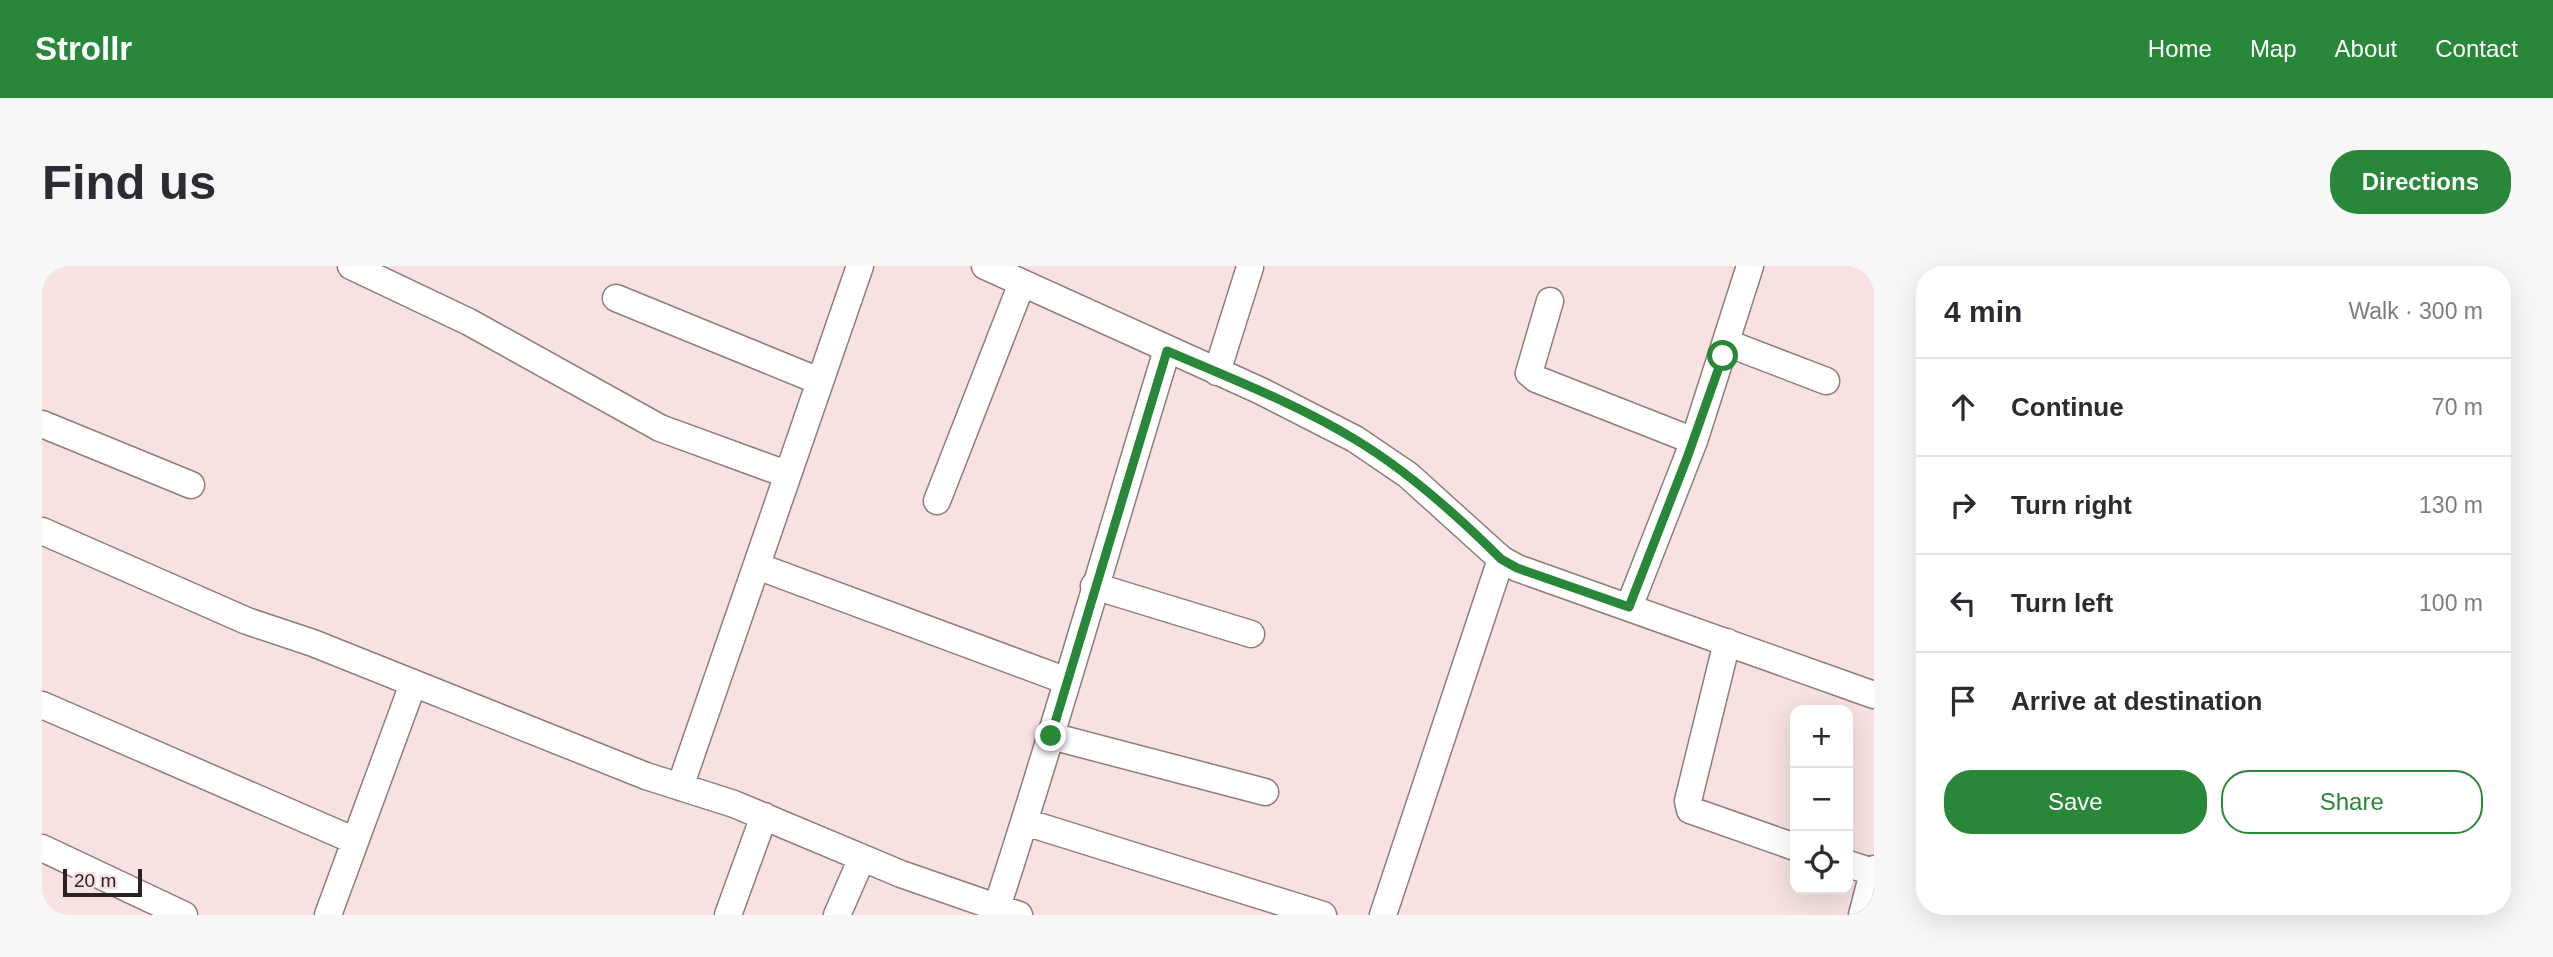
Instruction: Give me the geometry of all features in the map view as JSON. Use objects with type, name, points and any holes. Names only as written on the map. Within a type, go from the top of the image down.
[{"type":"street","points":[[351,266],[469,322],[660,428],[786,474]]},
{"type":"street","points":[[680,787],[860,266]]},
{"type":"street","points":[[985,266],[1217,372],[1355,439],[1408,475],[1501,559],[1517,568],[1874,695]]},
{"type":"street","points":[[1629,607],[1693,441],[1750,266]]},
{"type":"street","points":[[1217,372],[1250,267]]},
{"type":"street","points":[[937,501],[1022,283]]},
{"type":"street","points":[[617,298],[819,381]]},
{"type":"street","points":[[1550,301],[1529,373],[1536,379],[1693,441]]},
{"type":"street","points":[[1727,343],[1826,381]]},
{"type":"street","points":[[42,531],[247,621],[313,643],[680,787],[764,816],[862,858],[1008,911],[1025,821],[1167,351]]},
{"type":"street","points":[[42,424],[191,485]]},
{"type":"street","points":[[1383,915],[1501,559]]},
{"type":"street","points":[[757,566],[1067,681]]},
{"type":"street","points":[[1094,586],[1251,634]]},
{"type":"street","points":[[1727,642],[1688,801],[1689,810],[1790,845]]},
{"type":"street","points":[[328,915],[353,840],[412,684]]},
{"type":"street","points":[[42,705],[353,840]]},
{"type":"street","points":[[1051,736],[1265,792]]},
{"type":"street","points":[[728,915],[764,816]]},
{"type":"street","points":[[1025,821],[1323,915]]},
{"type":"street","points":[[42,848],[184,915]]},
{"type":"street","points":[[837,915],[862,858]]},
{"type":"street","points":[[1853,865],[1874,871],[1862,915]]},
{"type":"route","points":[[1051,736],[1084,618],[1167,351],[1261,391],[1355,439],[1408,475],[1501,559],[1517,568],[1629,607],[1723,356]]}]
